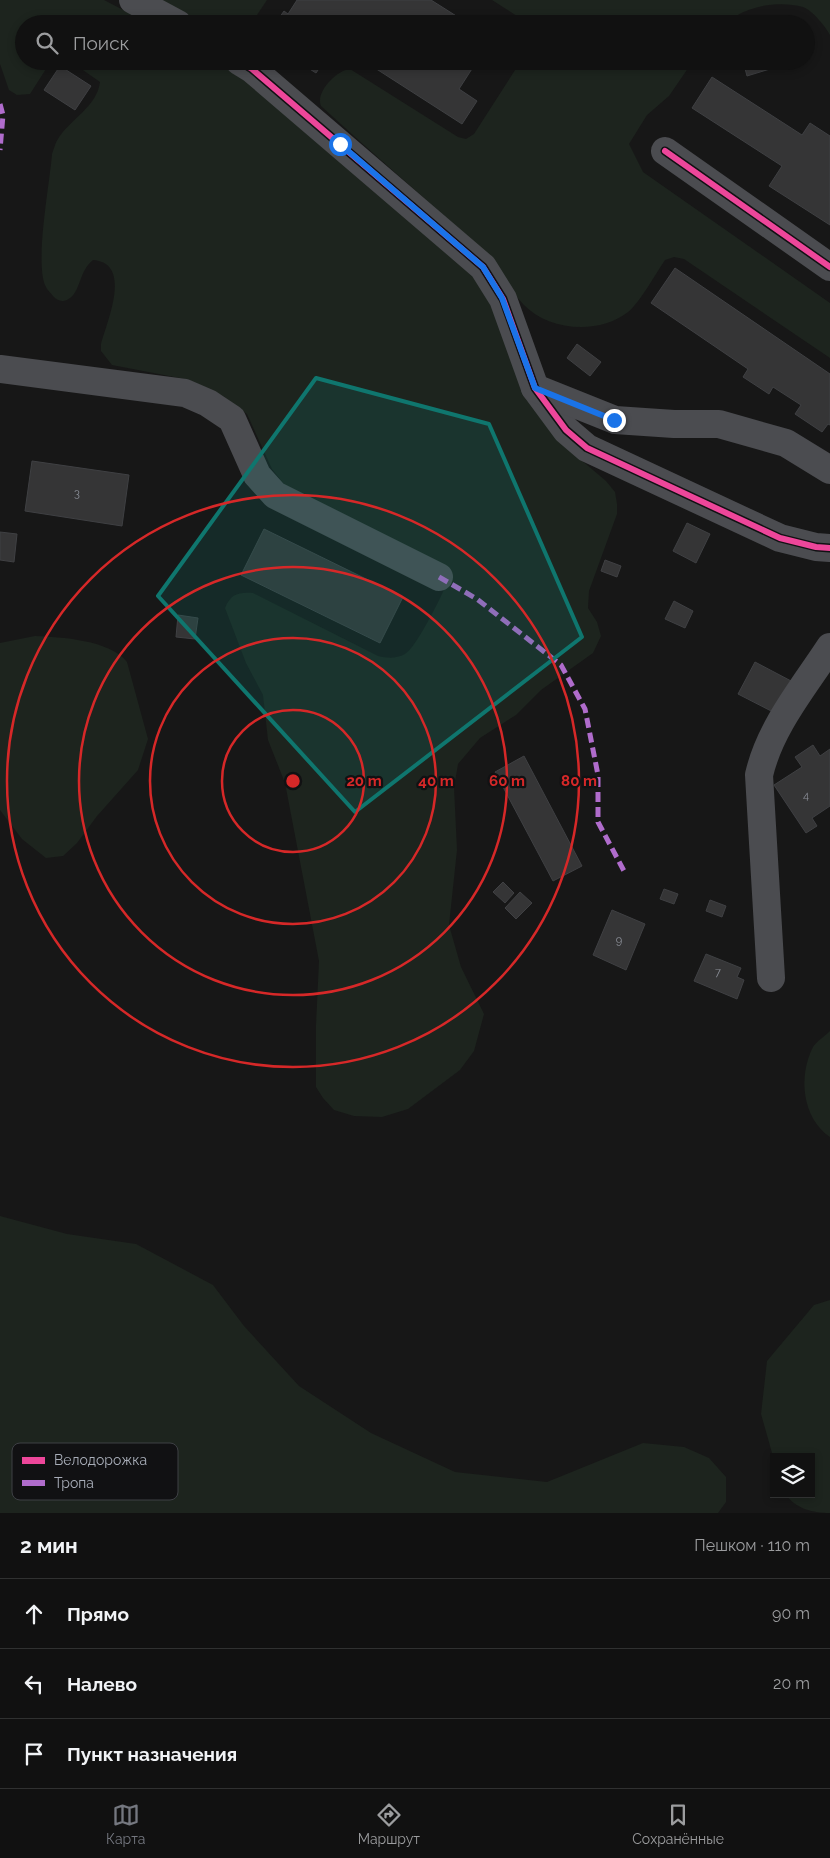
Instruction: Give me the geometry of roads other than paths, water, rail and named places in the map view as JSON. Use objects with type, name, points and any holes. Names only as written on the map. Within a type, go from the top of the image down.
[{"type":"street","points":[[133,0],[161,15]]},
{"type":"street","points":[[253,70],[483,267],[502,298],[535,388],[566,430],[587,448],[780,538],[816,547],[830,548]]},
{"type":"street","points":[[665,151],[830,267]]},
{"type":"street","points":[[0,369],[185,393],[208,403],[232,419],[257,475],[275,495],[439,577]]},
{"type":"street","points":[[535,388],[614,420],[674,424],[719,424],[786,443],[830,470]]},
{"type":"street","points":[[771,978],[759,774],[768,746],[777,729],[830,647]]}]
